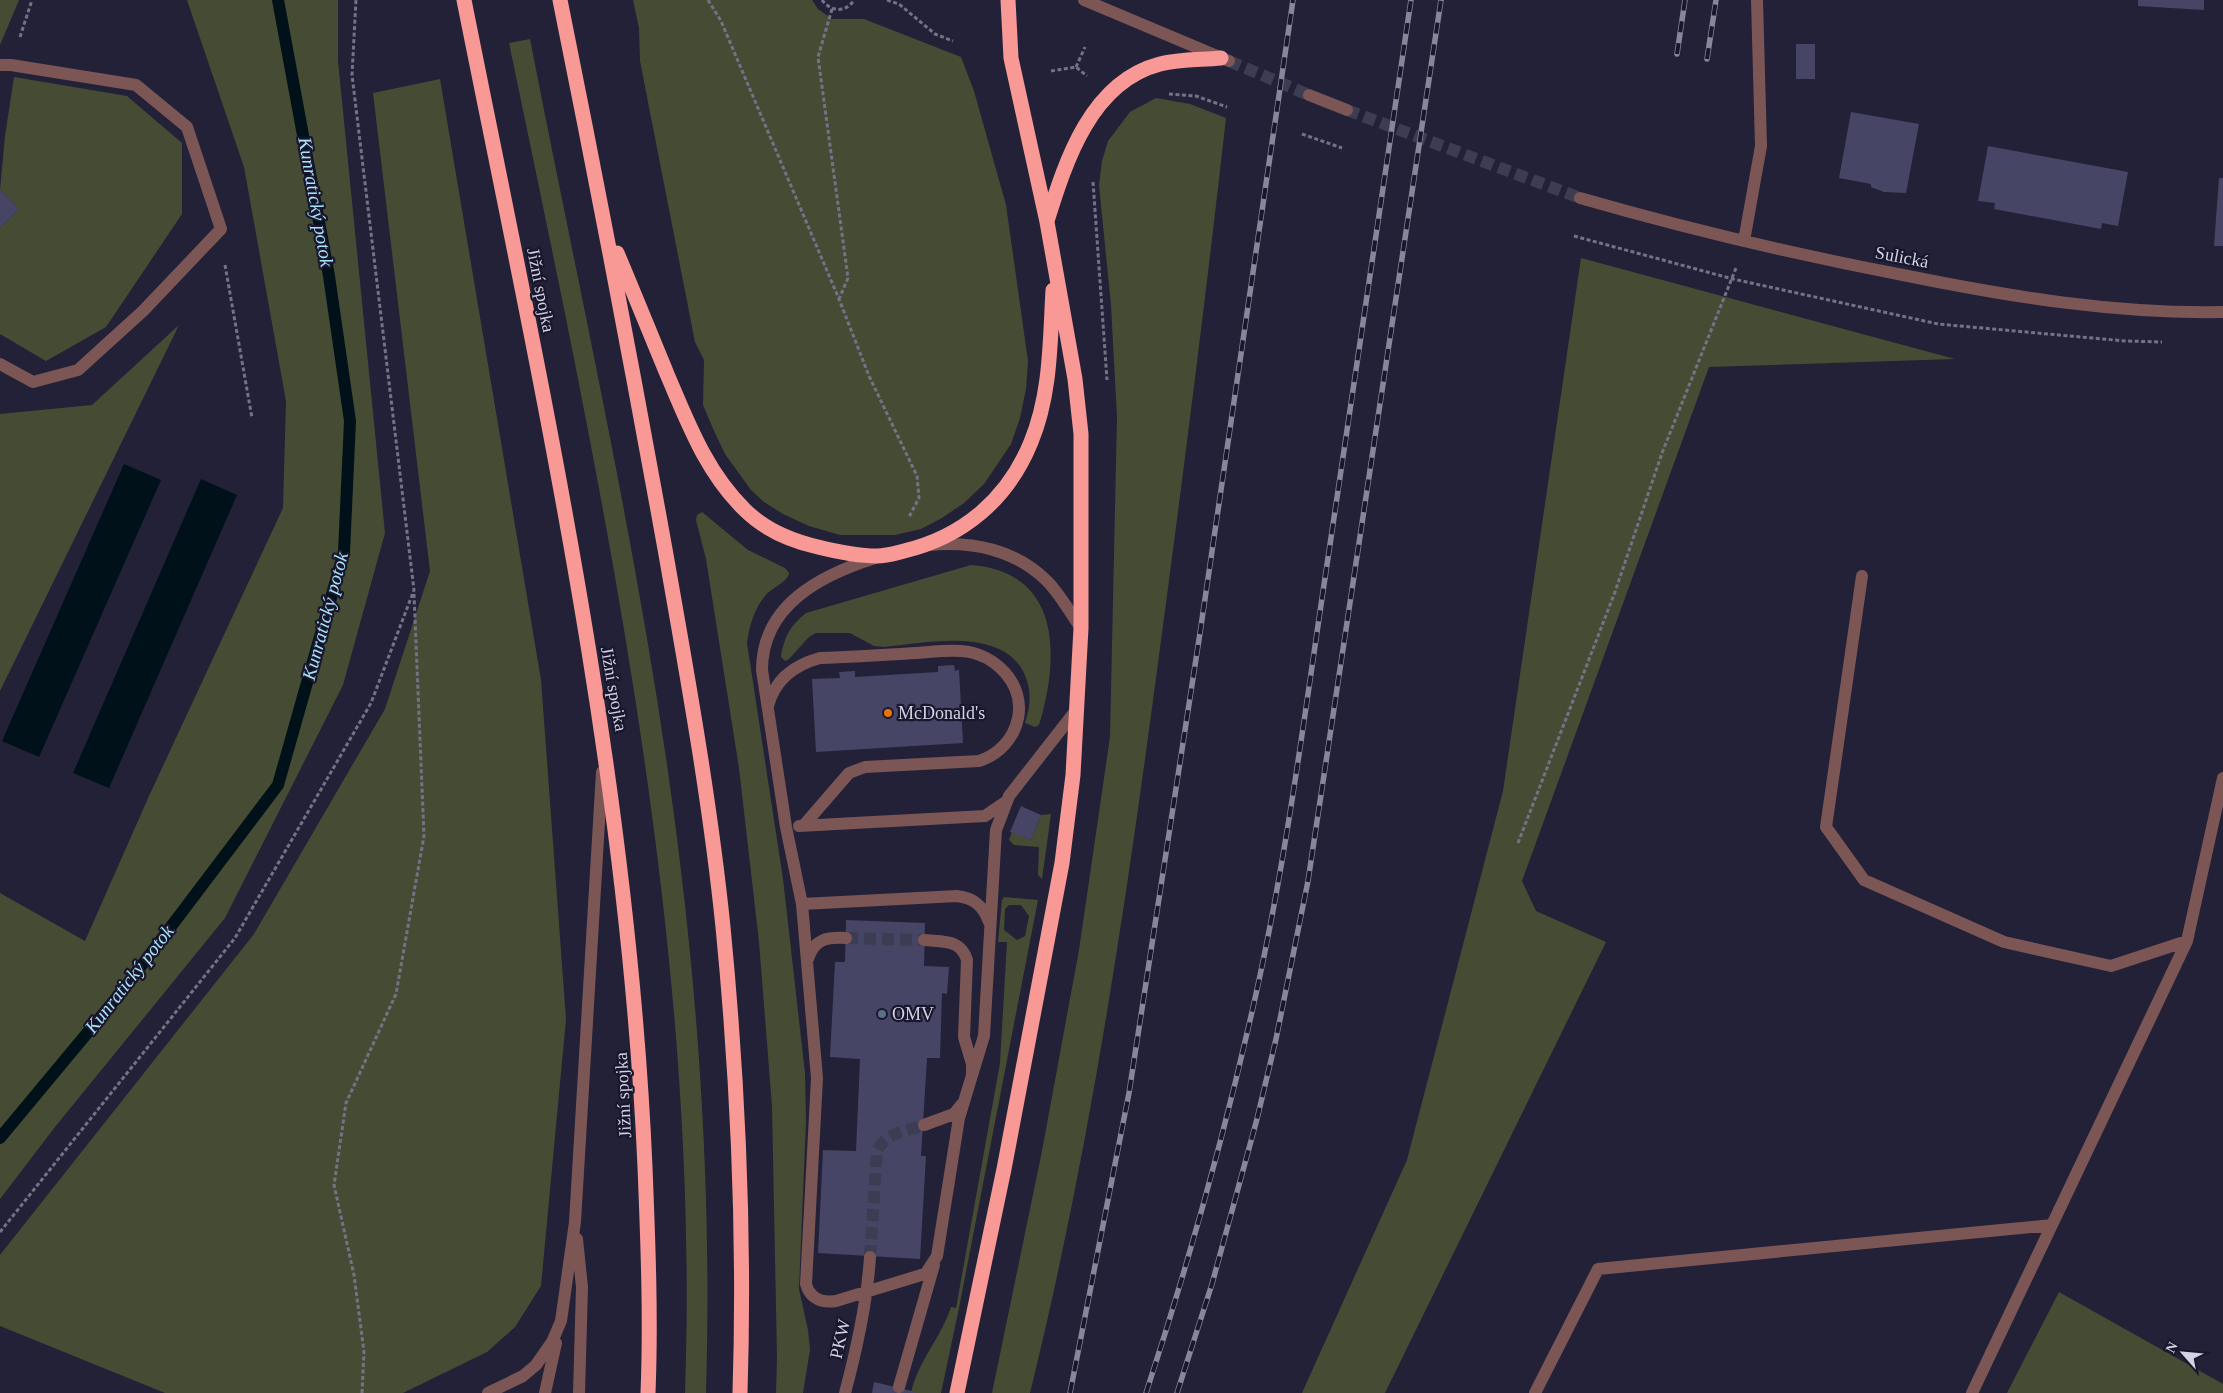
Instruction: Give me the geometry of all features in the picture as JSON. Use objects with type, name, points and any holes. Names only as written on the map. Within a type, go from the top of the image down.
[{"type":"highway","name":"Jižní spojka","points":[[464,0],[549,425],[604,742],[628,924],[641,1074],[648,1224],[648,1393]]},
{"type":"highway","points":[[560,0],[606,227],[688,681],[708,808],[723,926],[734,1062],[740,1200],[740,1393]]},
{"type":"highway","points":[[957,1393],[1004,1169],[1062,863],[1073,775],[1081,628],[1081,434],[1075,379],[1047,222],[1011,58],[1008,0]]},
{"type":"highway","points":[[1047,222],[1058,184],[1074,146],[1109,93],[1124,80],[1158,64],[1173,61],[1225,60]]},
{"type":"highway","points":[[606,227],[695,441],[716,476],[733,498],[747,512],[787,538],[834,552],[880,556],[928,545],[964,527],[996,500],[1008,485],[1031,444],[1048,379],[1055,266]]},
{"type":"street","points":[[1084,0],[1225,60]]},
{"type":"street","points":[[1744,241],[1761,146],[1757,0]]},
{"type":"street","points":[[0,364],[33,382],[78,370],[143,311],[221,230],[186,127],[136,85],[5,65]]},
{"type":"street","points":[[1309,95],[1347,110]]},
{"type":"street","name":"Sulická","points":[[1580,198],[1744,241],[1827,260],[2048,301],[2128,309],[2223,312]]},
{"type":"street","points":[[928,545],[947,543],[980,546],[1008,555],[1048,582],[1081,628]]},
{"type":"street","points":[[880,556],[833,574],[797,596],[784,610],[768,634],[762,656],[786,826],[802,904],[817,1078],[806,1284],[812,1295],[829,1302],[926,1273],[937,1256]]},
{"type":"street","points":[[1862,576],[1826,827],[1864,880],[2004,942],[2111,966],[2187,941]]},
{"type":"street","points":[[768,708],[771,694],[778,682],[790,670],[804,662],[820,658],[962,651],[985,657],[998,665],[1006,672],[1018,697],[1020,710],[1011,737],[991,757],[978,761],[865,767],[849,773],[804,825]]},
{"type":"street","points":[[786,826],[985,816],[1000,807],[1077,709]]},
{"type":"street","points":[[545,1393],[561,1321],[575,1222],[604,742]]},
{"type":"street","points":[[1972,1393],[2187,941],[2223,778]]},
{"type":"street","points":[[899,1387],[937,1256],[959,1118],[984,1036],[989,923],[996,830],[1009,796]]},
{"type":"street","points":[[802,904],[957,896],[974,901],[983,910],[989,923]]},
{"type":"street","points":[[806,963],[815,944],[820,940],[846,938]]},
{"type":"street","points":[[924,940],[951,942],[962,948],[965,954],[967,960],[964,1037],[972,1064],[972,1076]]},
{"type":"street","points":[[924,1125],[954,1114],[965,1099]]},
{"type":"street","points":[[575,1222],[582,1287],[579,1393]]},
{"type":"street","points":[[1535,1393],[1598,1269],[2052,1226]]},
{"type":"street","name":"PKW","points":[[845,1393],[867,1292],[870,1257]]},
{"type":"street","points":[[488,1393],[524,1376],[536,1365],[552,1342],[561,1321]]},
{"type":"path","points":[[5,65],[32,0]]},
{"type":"path","points":[[356,0],[352,75],[414,590],[424,836],[396,994],[346,1103],[334,1185],[354,1275],[364,1352],[362,1393]]},
{"type":"path","points":[[708,0],[721,21],[839,299],[869,376],[917,476],[919,498],[911,516],[904,520]]},
{"type":"path","points":[[822,0],[832,9],[846,9],[854,0]]},
{"type":"path","points":[[887,0],[898,4],[935,34],[953,42]]},
{"type":"path","points":[[832,9],[818,57],[848,278],[839,299]]},
{"type":"path","points":[[1076,67],[1085,47]]},
{"type":"path","points":[[1050,70],[1076,67],[1094,81]]},
{"type":"path","points":[[1165,94],[1196,96],[1227,107]]},
{"type":"path","points":[[1302,134],[1342,148]]},
{"type":"path","points":[[221,230],[252,418]]},
{"type":"path","points":[[1574,236],[1733,279],[1938,324],[2125,341],[2164,342]]},
{"type":"path","points":[[1518,843],[1614,592],[1662,453],[1733,279],[1744,241]]},
{"type":"path","points":[[0,1232],[235,938],[371,703],[414,590]]},
{"type":"green space","points":[[0,0],[19,0],[0,45]]},
{"type":"green space","points":[[187,0],[338,0],[338,61],[385,533],[343,685],[225,918],[55,1127],[0,1199],[0,893],[85,941],[149,796],[283,508],[286,401],[244,167]]},
{"type":"green space","points":[[633,0],[812,0],[818,9],[832,19],[864,19],[961,57],[974,91],[1006,205],[1028,361],[1026,389],[1020,418],[1011,444],[984,484],[964,503],[942,518],[921,529],[895,535],[840,535],[809,526],[783,514],[764,502],[751,490],[725,454],[703,405],[704,360],[695,342],[640,61],[639,28]]},
{"type":"green space","points":[[530,39],[637,579],[671,796],[685,905],[701,1088],[707,1271],[706,1393],[685,1393],[686,1223],[677,1053],[661,883],[637,714],[609,545],[578,377],[509,43]]},
{"type":"green space","points":[[14,77],[127,96],[182,143],[182,214],[106,327],[46,361],[0,334],[0,228],[19,209],[0,190],[5,136]]},
{"type":"green space","points":[[440,79],[541,680],[566,1019],[541,1286],[515,1327],[487,1352],[403,1393],[165,1393],[0,1326],[0,1255],[254,934],[385,709],[430,571],[373,93]]},
{"type":"green space","points":[[1156,98],[1190,104],[1226,118],[1210,258],[1131,858],[1103,1037],[1070,1216],[1030,1393],[992,1393],[1042,1151],[1079,950],[1110,737],[1117,417],[1111,305],[1099,185],[1102,161],[1108,141],[1130,112]]},
{"type":"green space","points":[[1581,258],[1955,359],[1709,367],[1522,881],[1536,911],[1606,942],[1385,1393],[1302,1393],[1407,1160],[1503,791]]},
{"type":"green space","points":[[179,325],[0,691],[0,414],[92,405]]},
{"type":"green space","points":[[702,512],[748,550],[785,568],[789,573],[783,582],[765,596],[755,612],[747,643],[783,879],[805,1073],[806,1121],[799,1289],[808,1330],[810,1350],[803,1393],[776,1393],[777,1357],[772,1106],[759,942],[739,768],[706,559],[696,520],[697,515]]},
{"type":"green space","points":[[971,565],[1001,571],[1023,583],[1038,601],[1047,622],[1050,646],[1050,672],[1046,699],[1039,725],[1035,727],[1025,723],[1030,697],[1023,671],[1012,657],[997,648],[979,643],[939,641],[884,647],[874,646],[850,633],[816,633],[809,637],[789,659],[785,661],[781,657],[789,632],[806,613]]},
{"type":"green space","points":[[1051,814],[1042,879],[1038,875],[1039,847],[1014,845],[1009,840],[1012,832],[1031,840],[1041,815]]},
{"type":"green space","points":[[1004,897],[1038,900],[941,1393],[911,1393],[919,1370],[942,1329],[951,1307],[956,1308],[1000,1063],[1007,942],[998,942],[1002,900]],"holes":[[[1009,905],[1021,905],[1029,916],[1025,936],[1017,940],[1004,930],[1005,909]]]},
{"type":"green space","points":[[2059,1292],[2223,1384],[2223,1393],[2007,1393]]},
{"type":"shaded area","points":[[124,464],[161,480],[39,757],[2,741]]},
{"type":"shaded area","points":[[201,479],[237,495],[109,788],[73,773]]},
{"type":"building","points":[[2138,0],[2204,0],[2204,10],[2138,6]]},
{"type":"building","points":[[1796,44],[1815,44],[1815,79],[1796,79]]},
{"type":"building","points":[[1851,112],[1919,124],[1906,193],[1884,192],[1871,187],[1871,184],[1839,178]]},
{"type":"building","points":[[1988,146],[2128,172],[2118,226],[2102,223],[2101,229],[1994,209],[1995,203],[1978,201]]},
{"type":"building","points":[[2219,178],[2223,178],[2223,246],[2214,246]]},
{"type":"building","points":[[0,190],[19,209],[0,228]]},
{"type":"building","points":[[954,665],[955,671],[959,670],[963,743],[816,752],[812,679],[840,678],[839,672],[855,671],[855,677],[938,672],[938,666]]},
{"type":"building","points":[[1021,806],[1041,815],[1031,840],[1010,832]]},
{"type":"building","points":[[846,920],[925,923],[924,966],[949,967],[947,994],[942,993],[940,1058],[927,1058],[921,1156],[926,1156],[920,1259],[818,1253],[823,1150],[856,1151],[860,1059],[830,1057],[835,962],[845,962]]},
{"type":"building","points":[[874,1382],[916,1392],[916,1393],[872,1393]]},
{"type":"waterway","name":"Kunratický potok","points":[[0,1138],[123,990],[278,785],[344,552],[350,421],[329,276],[278,0]]},
{"type":"tunnel","points":[[1229,61],[1309,95]]},
{"type":"tunnel","points":[[1347,110],[1580,198]]},
{"type":"tunnel","points":[[846,938],[924,940]]},
{"type":"tunnel","points":[[870,1257],[877,1151],[885,1140],[891,1136],[924,1125]]},
{"type":"railway","points":[[1070,1393],[1129,1093],[1200,633],[1293,0]]},
{"type":"railway","points":[[1146,1393],[1192,1245],[1219,1145],[1256,994],[1278,886],[1411,0]]},
{"type":"railway","points":[[1177,1393],[1212,1284],[1257,1119],[1276,1039],[1308,881],[1441,0]]},
{"type":"railway","points":[[1677,54],[1685,0]]},
{"type":"railway","points":[[1707,59],[1716,0]]},
{"type":"place","name":"McDonald's","points":[[888,713]]},
{"type":"place","name":"OMV","points":[[882,1014]]}]
